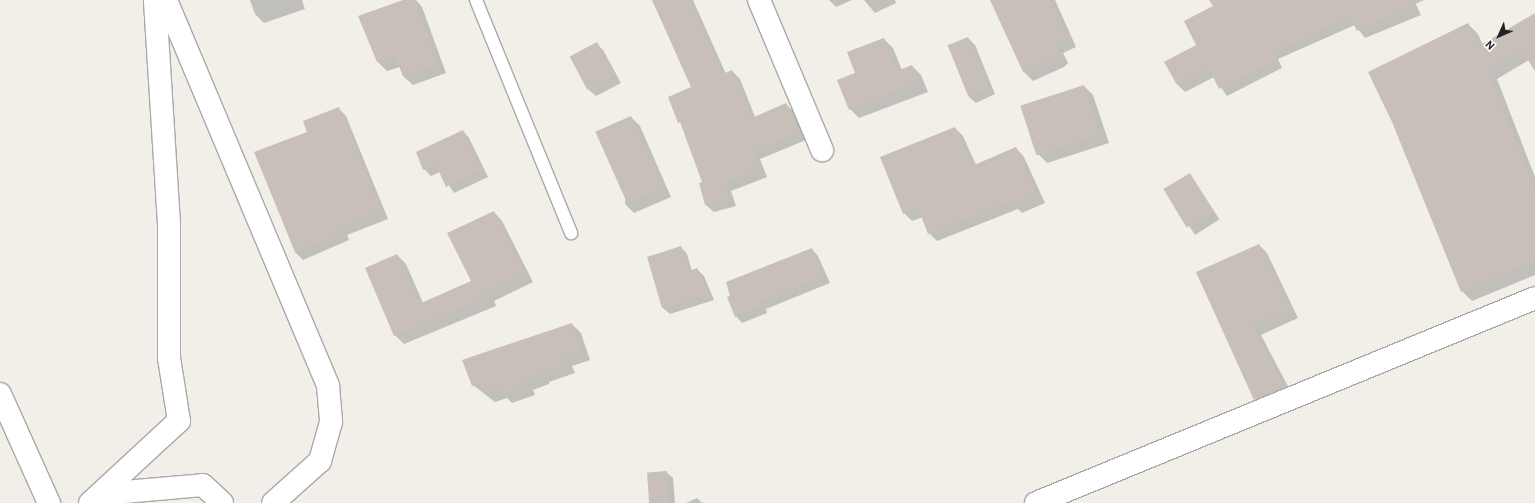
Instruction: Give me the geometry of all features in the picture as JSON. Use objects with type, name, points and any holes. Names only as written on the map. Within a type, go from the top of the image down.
[{"type":"street","points":[[95,498],[179,421],[168,358],[169,224],[155,0]]},
{"type":"street","points":[[166,0],[328,386],[332,422],[320,461],[273,503]]},
{"type":"street","points":[[759,0],[822,150]]},
{"type":"street","points":[[1036,503],[1535,298]]},
{"type":"street","points":[[0,394],[49,503]]},
{"type":"street","points":[[95,498],[203,485],[222,503]]},
{"type":"lane","points":[[476,0],[571,233]]},
{"type":"building","points":[[403,0],[415,0],[438,64],[403,76],[395,56],[377,62],[358,16]]},
{"type":"building","points":[[652,0],[690,0],[723,74],[732,70],[752,118],[786,103],[799,132],[754,152],[760,170],[725,183],[729,199],[705,205],[699,183],[702,182],[680,122],[678,123],[668,97],[691,87]]},
{"type":"building","points":[[990,0],[1050,0],[1068,37],[1055,43],[1060,55],[1023,72]]},
{"type":"building","points":[[1209,0],[1424,0],[1357,31],[1350,17],[1310,34],[1311,36],[1272,52],[1276,60],[1219,89],[1209,69],[1177,85],[1164,62],[1196,45],[1184,21],[1213,6]]},
{"type":"building","points":[[1535,13],[1535,71],[1521,49],[1487,69],[1535,190],[1535,260],[1461,292],[1392,122],[1368,72],[1468,23],[1479,46]]},
{"type":"building","points":[[968,37],[989,88],[968,96],[948,45]]},
{"type":"building","points":[[884,38],[897,71],[912,65],[919,82],[849,110],[837,80],[855,73],[847,52]]},
{"type":"building","points":[[597,42],[615,76],[587,90],[570,57]]},
{"type":"building","points":[[1084,85],[1100,134],[1036,155],[1020,106]]},
{"type":"building","points":[[339,107],[381,211],[340,228],[342,233],[295,252],[254,152],[307,132],[303,121]]},
{"type":"building","points":[[631,116],[663,188],[628,204],[595,132]]},
{"type":"building","points":[[955,127],[972,166],[1016,147],[1037,194],[1013,205],[1011,201],[928,234],[918,208],[903,214],[880,157]]},
{"type":"building","points":[[463,130],[482,170],[446,187],[436,165],[423,170],[416,152]]},
{"type":"building","points":[[1190,173],[1213,212],[1187,228],[1163,189]]},
{"type":"building","points":[[494,211],[525,273],[486,292],[488,297],[394,336],[365,268],[397,254],[419,304],[471,281],[447,233]]},
{"type":"building","points":[[1259,244],[1290,309],[1253,326],[1284,385],[1254,400],[1196,272]]},
{"type":"building","points":[[681,246],[689,271],[697,268],[709,294],[662,308],[647,257]]},
{"type":"building","points":[[812,248],[824,277],[760,302],[762,306],[735,317],[727,297],[730,296],[726,282]]},
{"type":"building","points":[[572,323],[581,351],[564,357],[566,364],[525,380],[527,386],[502,394],[500,388],[484,393],[481,383],[472,386],[462,360]]},
{"type":"building","points":[[667,471],[669,503],[649,503],[647,472]]}]
